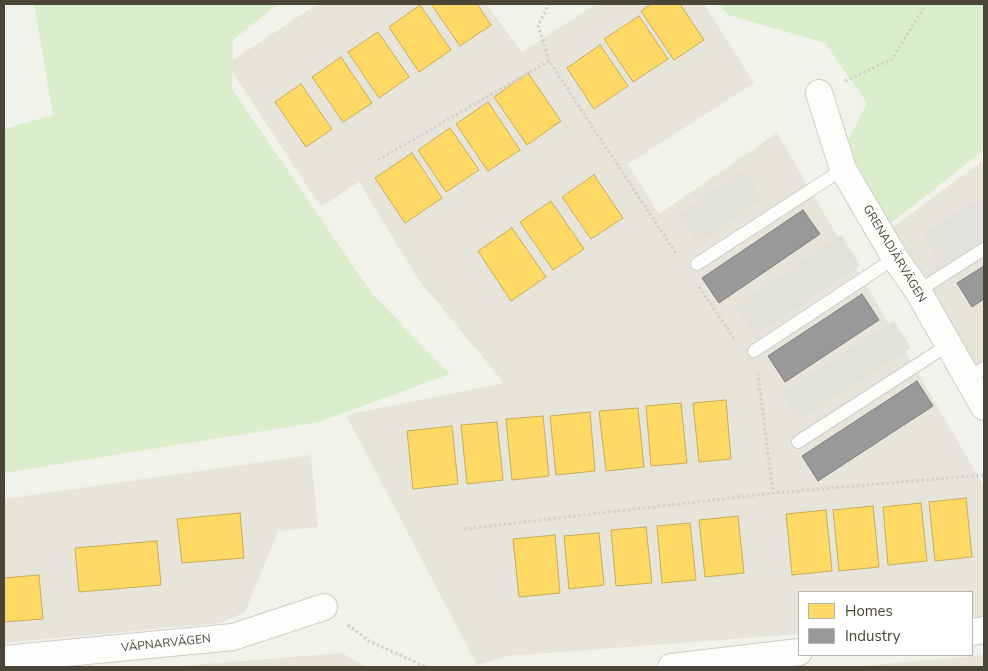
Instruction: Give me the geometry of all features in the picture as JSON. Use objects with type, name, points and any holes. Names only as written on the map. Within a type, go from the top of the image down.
[{"type":"street","name":"GRENADJÄRVÄGEN","points":[[819,93],[843,169],[918,291],[948,345],[976,373],[984,407]]},
{"type":"street","name":"VÄPNARVÄGEN","points":[[4,658],[233,637],[324,607]]},
{"type":"street","points":[[671,667],[798,652]]},
{"type":"lane","points":[[697,264],[843,169]]},
{"type":"lane","points":[[918,291],[984,249]]},
{"type":"lane","points":[[754,351],[896,258]]},
{"type":"lane","points":[[798,442],[948,345]]},
{"type":"path","points":[[549,4],[538,25],[549,61],[682,263]]},
{"type":"path","points":[[819,93],[892,59],[926,4]]},
{"type":"path","points":[[378,160],[549,61]]},
{"type":"path","points":[[698,287],[736,341]]},
{"type":"path","points":[[755,369],[760,375],[773,493]]},
{"type":"path","points":[[464,529],[773,493],[984,475]]},
{"type":"path","points":[[324,607],[369,641],[426,667]]},
{"type":"shaded area","points":[[317,4],[486,4],[522,52],[596,4],[704,4],[754,83],[628,164],[659,214],[777,133],[984,486],[984,618],[973,620],[973,591],[798,591],[798,634],[508,656],[477,665],[346,415],[504,383],[418,279],[359,182],[321,207],[227,64]]},
{"type":"shaded area","points":[[984,160],[984,388],[890,229]]},
{"type":"shaded area","points":[[744,170],[763,199],[698,243],[678,215]]},
{"type":"shaded area","points":[[984,196],[984,239],[942,266],[922,235]]},
{"type":"shaded area","points":[[841,235],[860,265],[755,336],[735,306]]},
{"type":"shaded area","points":[[894,321],[911,348],[799,420],[781,393]]},
{"type":"shaded area","points":[[311,455],[318,527],[278,531],[245,612],[221,623],[4,643],[4,499]]},
{"type":"shaded area","points":[[342,653],[366,667],[168,667]]},
{"type":"shaded area","points":[[984,655],[984,667],[851,667],[973,656]]},
{"type":"green space","points":[[34,4],[278,4],[233,40],[232,89],[373,295],[450,374],[319,422],[4,473],[4,129],[53,115]]},
{"type":"green space","points":[[719,4],[984,4],[984,150],[891,223],[845,147],[867,103],[825,43],[728,15]]},
{"type":"building: Homes","points":[[431,4],[477,4],[491,25],[460,46]]},
{"type":"building: Homes","points":[[651,4],[680,4],[704,40],[674,60],[641,11]]},
{"type":"building: Homes","points":[[420,5],[451,50],[419,72],[389,27]]},
{"type":"building: Homes","points":[[639,16],[668,59],[633,82],[604,39]]},
{"type":"building: Homes","points":[[378,32],[409,77],[379,98],[348,52]]},
{"type":"building: Homes","points":[[600,45],[628,86],[594,109],[567,68]]},
{"type":"building: Homes","points":[[341,57],[372,103],[343,122],[312,77]]},
{"type":"building: Homes","points":[[528,73],[561,121],[527,145],[494,97]]},
{"type":"building: Homes","points":[[301,84],[332,129],[306,147],[275,102]]},
{"type":"building: Homes","points":[[488,102],[520,150],[488,171],[456,124]]},
{"type":"building: Homes","points":[[450,128],[479,170],[446,192],[418,150]]},
{"type":"building: Homes","points":[[412,153],[442,198],[405,223],[375,178]]},
{"type":"building: Homes","points":[[594,175],[623,218],[591,239],[562,197]]},
{"type":"building: Homes","points":[[551,201],[584,249],[553,270],[520,222]]},
{"type":"building: Homes","points":[[512,228],[546,277],[511,301],[478,251]]},
{"type":"building: Homes","points":[[726,400],[731,459],[699,462],[693,403]]},
{"type":"building: Homes","points":[[681,403],[687,463],[651,466],[646,406]]},
{"type":"building: Homes","points":[[638,408],[644,467],[606,471],[599,411]]},
{"type":"building: Homes","points":[[590,412],[595,471],[556,475],[550,416]]},
{"type":"building: Homes","points":[[543,416],[549,476],[512,480],[506,419]]},
{"type":"building: Homes","points":[[497,422],[503,480],[467,484],[461,425]]},
{"type":"building: Homes","points":[[452,426],[458,484],[413,489],[407,431]]},
{"type":"building: Homes","points":[[966,498],[972,557],[935,561],[929,502]]},
{"type":"building: Homes","points":[[921,503],[927,561],[888,565],[883,507]]},
{"type":"building: Homes","points":[[873,506],[879,567],[839,571],[833,510]]},
{"type":"building: Homes","points":[[826,510],[832,571],[792,575],[786,514]]},
{"type":"building: Homes","points":[[240,513],[244,558],[182,563],[177,519]]},
{"type":"building: Homes","points":[[738,516],[744,573],[705,577],[699,520]]},
{"type":"building: Homes","points":[[690,523],[696,580],[662,583],[657,526]]},
{"type":"building: Homes","points":[[646,527],[652,583],[616,586],[611,530]]},
{"type":"building: Homes","points":[[599,533],[604,585],[569,589],[564,536]]},
{"type":"building: Homes","points":[[555,535],[560,593],[519,597],[513,539]]},
{"type":"building: Homes","points":[[157,541],[161,585],[79,592],[75,548]]},
{"type":"building: Homes","points":[[39,575],[43,619],[4,622],[4,578]]},
{"type":"building: Industry","points":[[803,210],[820,234],[719,303],[702,278]]},
{"type":"building: Industry","points":[[984,266],[984,299],[972,307],[957,283]]},
{"type":"building: Industry","points":[[862,294],[879,320],[785,382],[768,356]]},
{"type":"building: Industry","points":[[917,381],[933,406],[818,481],[802,456]]}]
